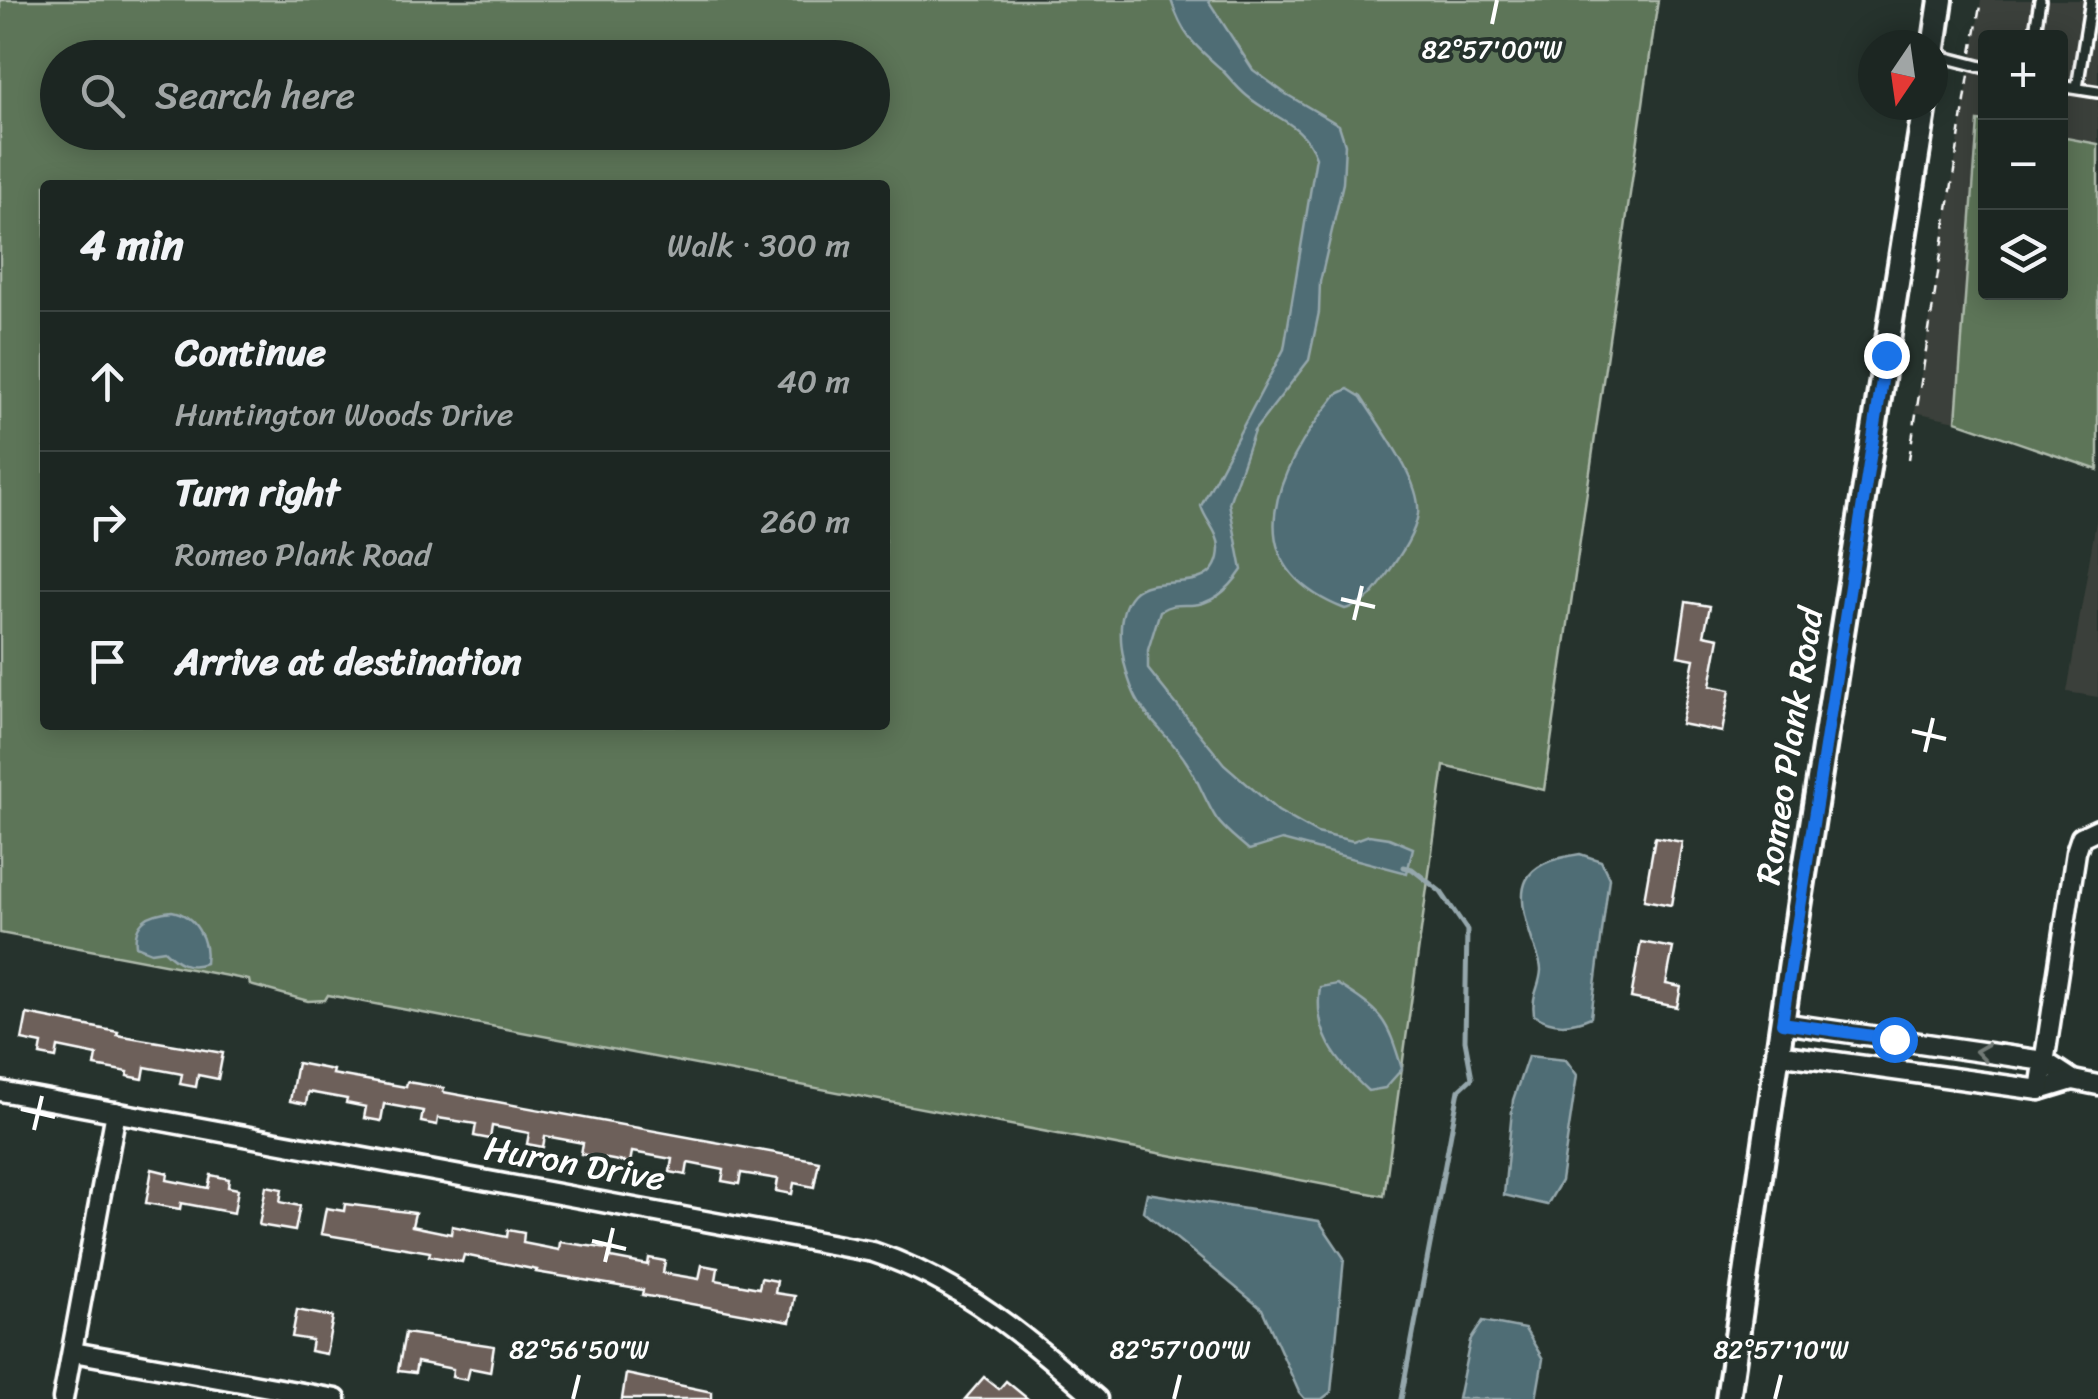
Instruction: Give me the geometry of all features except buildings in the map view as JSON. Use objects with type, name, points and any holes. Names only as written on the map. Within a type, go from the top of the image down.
[{"type":"street","points":[[1937,30],[1941,0]]},
{"type":"street","name":"Romeo Plank Road","points":[[1728,1399],[1777,1054],[1923,120]]},
{"type":"street","points":[[2040,1090],[2076,852],[2092,831]]},
{"type":"street","points":[[1782,1023],[2044,1060],[2073,1080],[2098,1085]]},
{"type":"street","points":[[1777,1054],[2040,1090],[2073,1080]]},
{"type":"street","name":"Huron Drive","points":[[0,1091],[873,1252],[935,1277],[988,1310],[1097,1399]]},
{"type":"street","points":[[64,1399],[116,1112]]},
{"type":"street","points":[[73,1352],[336,1399]]},
{"type":"lane","points":[[2035,30],[2040,0]]},
{"type":"lane","points":[[2077,88],[2092,0]]},
{"type":"lane","points":[[1948,59],[1978,66]]},
{"type":"lane","points":[[2068,87],[2098,92]]},
{"type":"path","points":[[1908,459],[1981,0]]},
{"type":"shaded area","points":[[1981,0],[2098,0],[2098,470],[1956,421],[1915,412]]},
{"type":"shaded area","points":[[2098,510],[2098,697],[2067,692]]},
{"type":"green space","points":[[0,0],[1658,0],[1544,790],[1444,766],[1384,1196],[328,995],[325,1000],[308,1001],[250,985],[249,980],[0,933]]},
{"type":"green space","points":[[1978,121],[1978,300],[2068,300],[2068,138],[2098,144],[2098,470],[1956,421]]},
{"type":"water","points":[[1171,0],[1208,0],[1253,70],[1339,125],[1345,144],[1343,183],[1320,282],[1319,312],[1309,360],[1254,431],[1229,503],[1242,570],[1214,598],[1160,611],[1148,650],[1148,669],[1224,764],[1278,811],[1317,833],[1353,841],[1369,835],[1389,838],[1413,848],[1407,873],[1282,840],[1249,850],[1219,822],[1182,755],[1144,711],[1124,664],[1122,618],[1133,594],[1143,587],[1197,579],[1216,564],[1218,542],[1201,506],[1284,349],[1316,157],[1304,136],[1247,96],[1196,45]]},
{"type":"water","points":[[1348,389],[1361,397],[1398,454],[1413,486],[1418,514],[1407,544],[1376,589],[1360,603],[1345,609],[1309,590],[1287,567],[1276,540],[1275,512],[1297,452],[1337,394]]},
{"type":"water","points":[[1580,854],[1601,861],[1609,878],[1591,1017],[1555,1023],[1534,1015],[1541,966],[1526,921],[1523,891],[1533,871],[1560,858]]},
{"type":"water","points":[[172,911],[199,930],[205,946],[205,963],[188,965],[164,950],[151,952],[136,946],[137,930],[144,920]]},
{"type":"water","points":[[1337,984],[1364,1002],[1387,1027],[1402,1069],[1385,1088],[1368,1091],[1329,1045],[1320,1018],[1320,987]]},
{"type":"water","points":[[1528,1056],[1566,1060],[1577,1075],[1561,1181],[1547,1205],[1504,1195],[1513,1100]]},
{"type":"water","points":[[1147,1193],[1319,1221],[1344,1258],[1331,1392],[1322,1399],[1305,1399],[1262,1309],[1143,1211]]},
{"type":"water","points":[[1483,1321],[1525,1329],[1543,1359],[1536,1399],[1458,1399],[1470,1341]]},
{"type":"waterway","points":[[1401,1399],[1459,1090],[1472,1078],[1465,1040],[1467,930],[1441,892],[1404,867]]},
{"type":"route","points":[[1886,355],[1782,1023],[1894,1039]]}]
